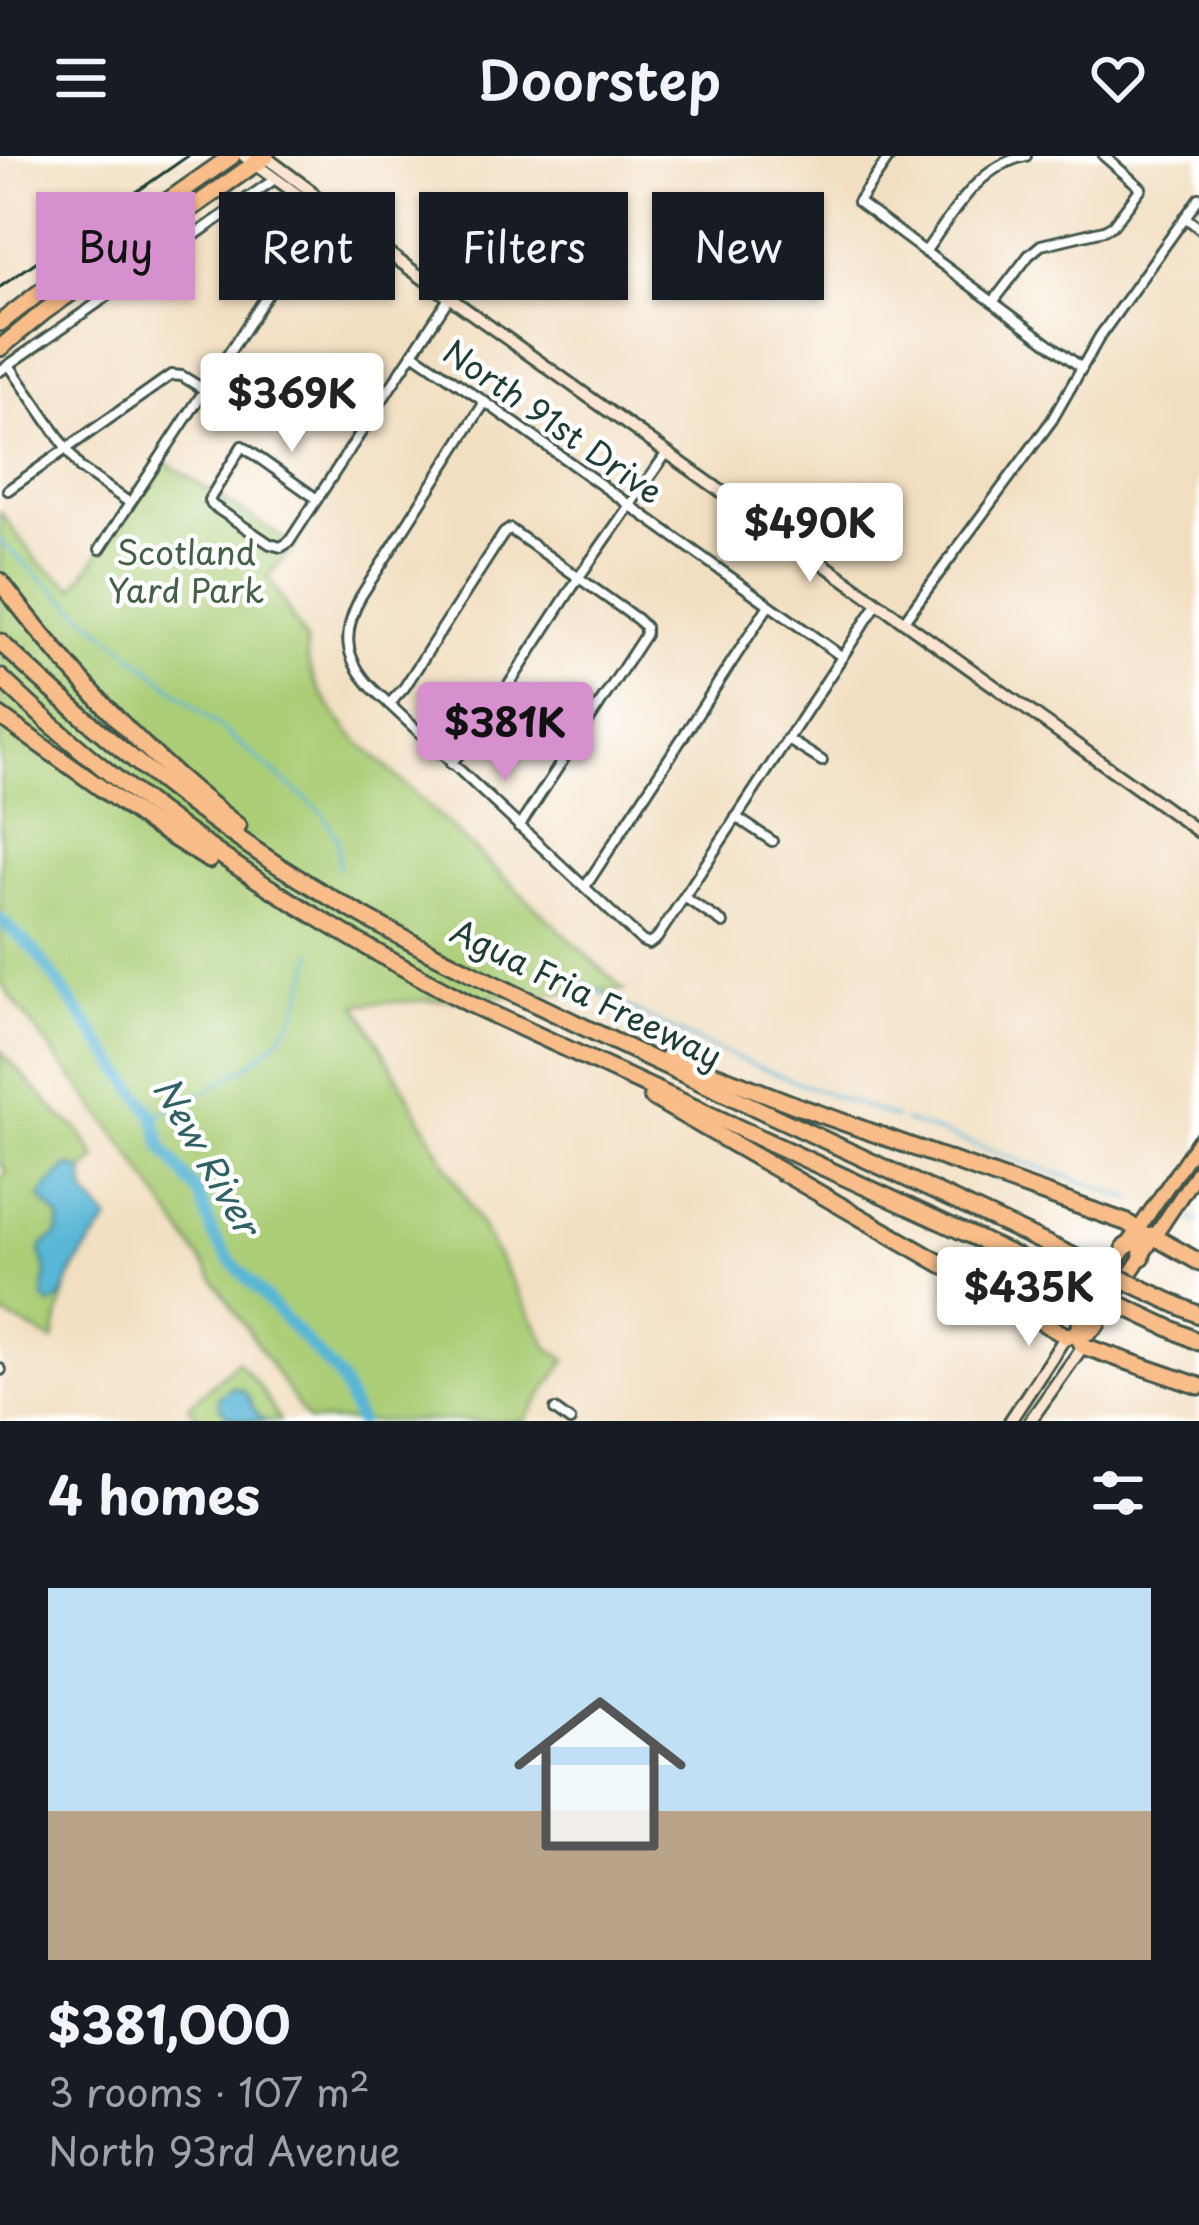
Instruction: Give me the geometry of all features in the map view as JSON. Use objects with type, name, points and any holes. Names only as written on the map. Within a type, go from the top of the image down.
[{"type":"highway","points":[[0,323],[232,156]]},
{"type":"highway","points":[[195,205],[259,158]]},
{"type":"highway","points":[[0,348],[61,300]]},
{"type":"highway","points":[[0,580],[66,665],[116,719],[194,791],[254,837],[274,862]]},
{"type":"highway","name":"Agua Fria Freeway","points":[[0,642],[143,768],[274,862],[379,926],[480,978],[1199,1315]]},
{"type":"highway","name":"Agua Fria Freeway","points":[[0,677],[115,779],[307,914],[468,1003],[1199,1342]]},
{"type":"highway","points":[[0,716],[230,874],[261,883]]},
{"type":"highway","points":[[480,978],[510,984],[701,1070],[1145,1234],[1199,1262]]},
{"type":"highway","points":[[468,1003],[491,1021],[700,1124],[1075,1339],[1199,1387]]},
{"type":"highway","points":[[1125,1247],[1145,1234]]},
{"type":"highway","points":[[1142,1257],[1145,1234]]},
{"type":"highway","points":[[1075,1339],[1083,1311]]},
{"type":"highway","points":[[1075,1339],[1097,1324]]},
{"type":"main road","points":[[259,158],[294,192]]},
{"type":"main road","points":[[259,158],[313,192]]},
{"type":"main road","points":[[452,300],[1199,832]]},
{"type":"main road","points":[[1145,1234],[1199,1140]]},
{"type":"main road","points":[[1145,1234],[1199,1169]]},
{"type":"main road","points":[[1083,1311],[1125,1247]]},
{"type":"main road","points":[[1097,1324],[1142,1257]]},
{"type":"main road","points":[[1010,1421],[1075,1339]]},
{"type":"main road","points":[[1030,1421],[1075,1339]]},
{"type":"street","points":[[890,156],[858,202],[1082,368]]},
{"type":"street","points":[[925,252],[976,183],[998,166],[1026,156]]},
{"type":"street","points":[[993,302],[1041,244],[1104,230],[1118,220],[1142,188],[1104,156]]},
{"type":"street","points":[[195,234],[275,178]]},
{"type":"street","points":[[903,622],[1052,420],[1100,336],[1199,198]]},
{"type":"street","points":[[1185,218],[1199,228]]},
{"type":"street","points":[[100,300],[4,368],[80,468],[130,503]]},
{"type":"street","points":[[100,549],[265,300]]},
{"type":"street","points":[[317,499],[242,446],[209,500],[270,544],[281,547],[290,542],[448,300]]},
{"type":"street","name":"North 91st Drive","points":[[412,353],[842,656]]},
{"type":"street","points":[[8,490],[171,376],[182,376],[205,390]]},
{"type":"street","points":[[485,402],[361,596],[347,635],[350,654],[362,677],[389,704],[649,944],[877,604]]},
{"type":"street","points":[[451,764],[484,723],[666,454]]},
{"type":"street","points":[[389,704],[510,529],[645,627],[645,635],[519,827]]},
{"type":"street","points":[[585,887],[769,605]]},
{"type":"street","points":[[787,739],[822,761]]},
{"type":"street","points":[[736,818],[772,841]]},
{"type":"street","points":[[684,897],[723,922]]},
{"type":"street","points":[[555,1410],[570,1421]]},
{"type":"green space","name":"Scotland Yard Park","points":[[165,462],[295,546],[268,575],[306,642],[314,680],[334,712],[350,733],[624,990],[357,1004],[549,1348],[566,1360],[524,1421],[308,1421],[125,1146],[0,983],[0,512],[38,562],[74,588]]},
{"type":"green space","points":[[0,1050],[60,1116],[78,1129],[97,1159],[83,1172],[86,1194],[109,1220],[71,1276],[54,1341],[0,1313],[0,1181],[6,1171],[0,1163]]},
{"type":"green space","points":[[237,1361],[280,1421],[203,1421],[188,1407]]},
{"type":"water","points":[[68,1166],[83,1172],[86,1194],[109,1220],[75,1266],[61,1298],[51,1305],[43,1299],[46,1269],[40,1252],[57,1235],[60,1219],[40,1198]]},
{"type":"water","points":[[232,1387],[244,1392],[265,1421],[241,1420],[223,1411],[219,1397]]},
{"type":"waterway","points":[[0,540],[323,813],[338,840],[339,868]]},
{"type":"waterway","name":"New River","points":[[0,919],[35,951],[154,1116],[162,1147],[199,1194],[214,1237],[229,1259],[339,1377],[359,1421]]},
{"type":"waterway","points":[[154,1116],[212,1088],[269,1048],[294,1016],[314,951]]},
{"type":"waterway","points":[[580,980],[734,1057],[896,1118]]},
{"type":"waterway","points":[[905,1121],[1132,1199]]},
{"type":"waterway","points":[[1189,1218],[1199,1222]]},
{"type":"railway","points":[[0,287],[188,156]]}]
